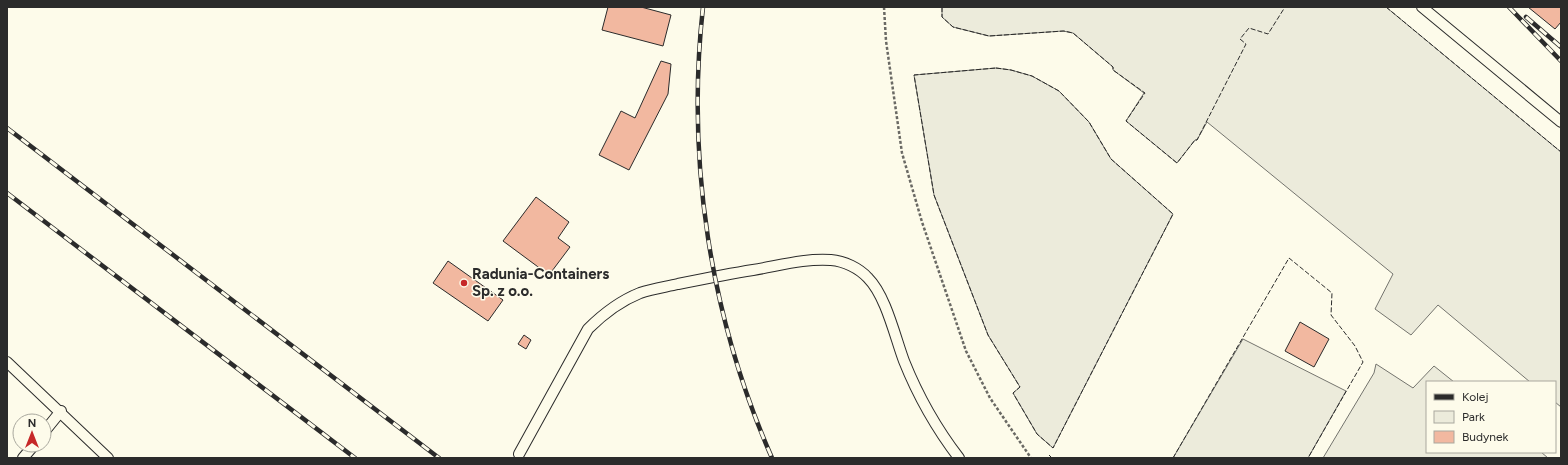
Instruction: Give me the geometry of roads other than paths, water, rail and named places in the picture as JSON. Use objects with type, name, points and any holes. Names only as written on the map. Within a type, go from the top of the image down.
[{"type":"lane","points":[[1422,7],[1561,122]]},
{"type":"lane","points":[[519,454],[588,329],[612,308],[630,298],[652,290],[769,267],[816,260],[832,260],[847,264],[857,270],[868,277],[875,286],[914,384],[936,425],[959,458]]},
{"type":"lane","points":[[7,362],[61,411],[108,458]]},
{"type":"lane","points":[[52,422],[61,411]]},
{"type":"railway","points":[[703,7],[699,65],[698,122],[701,180],[708,237],[718,294],[733,350],[751,404],[772,458]]},
{"type":"railway","points":[[1509,7],[1561,61]]},
{"type":"railway","points":[[1526,17],[1561,47]]},
{"type":"railway","points":[[7,128],[439,458]]},
{"type":"railway","points":[[7,193],[355,458]]},
{"type":"place","name":"Radunia-Containers Sp. z o.o.","points":[[464,283]]}]
